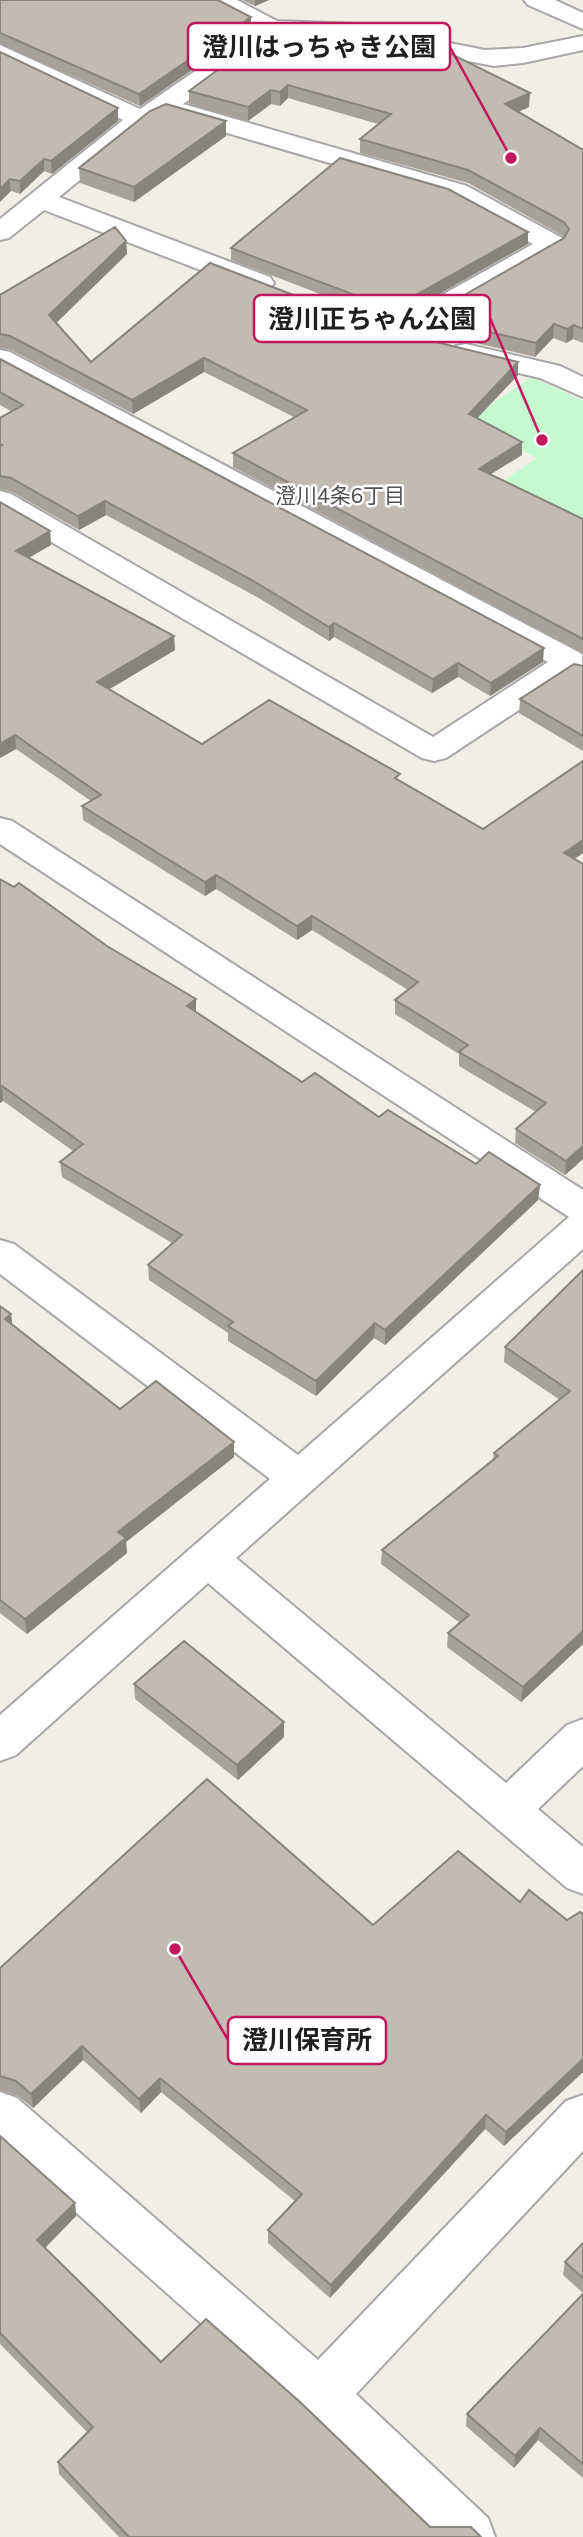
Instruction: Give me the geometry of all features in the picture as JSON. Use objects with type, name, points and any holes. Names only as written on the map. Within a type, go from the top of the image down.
[{"type":"street","points":[[218,0],[273,28],[332,28],[433,46],[471,56],[503,58],[583,43]]},
{"type":"street","points":[[536,0],[583,22]]},
{"type":"street","points":[[0,232],[151,113],[273,28]]},
{"type":"street","points":[[0,52],[151,113],[458,192],[552,244],[393,334]]},
{"type":"street","points":[[43,200],[289,294]]},
{"type":"street","points":[[367,324],[393,334],[550,372],[583,388]]},
{"type":"street","points":[[0,358],[577,664]]},
{"type":"street","points":[[0,499],[434,751],[577,664]]},
{"type":"street","points":[[0,829],[578,1233],[208,1559],[5,1729]]},
{"type":"street","points":[[0,1254],[299,1478]]},
{"type":"street","points":[[208,1559],[583,1874]]},
{"type":"street","points":[[508,1810],[583,1738]]},
{"type":"street","points":[[0,2114],[320,2395],[469,2537]]},
{"type":"street","points":[[320,2395],[583,2117]]},
{"type":"green space","points":[[532,377],[583,401],[583,527],[499,484],[537,458],[465,422]]},
{"type":"building","points":[[0,0],[218,0],[251,17],[139,94],[0,33]]},
{"type":"building","points":[[280,24],[322,45],[383,63],[427,42],[530,93],[505,104],[583,150],[583,329],[574,325],[567,329],[554,324],[536,343],[426,317],[564,238],[569,229],[564,222],[468,170],[360,139],[391,114],[288,85],[280,92],[271,90],[248,107],[189,91]]},
{"type":"building","points":[[0,52],[118,108],[51,161],[44,159],[20,181],[10,179],[0,189]]},
{"type":"building","points":[[166,104],[226,121],[134,187],[79,168],[150,111]]},
{"type":"building","points":[[340,158],[448,189],[528,232],[391,309],[231,248]]},
{"type":"building","points":[[115,227],[126,241],[49,315],[91,362],[210,263],[382,329],[518,362],[469,414],[522,442],[479,469],[583,519],[583,639],[233,453],[307,410],[204,358],[132,400],[10,336],[0,334],[0,295]]},
{"type":"building","points":[[0,359],[544,648],[491,683],[458,663],[433,679],[334,623],[329,627],[257,583],[105,501],[78,516],[11,478],[0,476],[0,418],[23,405],[0,392]]},
{"type":"building","points":[[0,502],[50,531],[16,551],[174,636],[97,682],[202,744],[269,700],[400,774],[395,778],[483,829],[583,761],[583,840],[564,853],[583,864],[583,1146],[566,1161],[516,1129],[546,1103],[459,1052],[468,1045],[395,1000],[418,982],[312,916],[297,926],[216,875],[205,882],[82,806],[101,795],[15,735],[0,744]]},
{"type":"building","points":[[574,664],[583,666],[583,736],[520,699]]},
{"type":"building","points":[[0,879],[14,887],[19,883],[107,946],[196,999],[187,1006],[302,1082],[315,1073],[379,1117],[388,1110],[476,1164],[489,1152],[540,1185],[385,1330],[375,1323],[316,1381],[228,1326],[233,1322],[148,1265],[182,1235],[60,1162],[83,1144],[0,1087]]},
{"type":"building","points":[[583,1270],[583,1631],[523,1687],[448,1633],[469,1615],[382,1550],[498,1456],[494,1453],[570,1391],[505,1347]]},
{"type":"building","points":[[0,1306],[11,1314],[5,1319],[120,1409],[156,1381],[234,1442],[118,1532],[126,1538],[25,1619],[0,1600]]},
{"type":"building","points":[[184,1641],[284,1722],[237,1765],[134,1684]]},
{"type":"building","points":[[207,1779],[373,1925],[458,1851],[520,1902],[529,1890],[567,1920],[580,1912],[583,1914],[583,2059],[506,2132],[486,2115],[331,2285],[268,2230],[302,2194],[160,2078],[139,2099],[82,2046],[31,2094],[16,2081],[0,2076],[0,1968]]},
{"type":"building","points":[[0,2136],[75,2203],[37,2240],[161,2362],[206,2319],[300,2402],[430,2527],[471,2527],[481,2537],[129,2537],[58,2462],[93,2427],[0,2333]]},
{"type":"building","points":[[583,2243],[583,2278],[565,2262]]},
{"type":"building","points":[[583,2294],[583,2464],[540,2428],[515,2456],[467,2414]]},
{"type":"place","name":"澄川はっちゃき公園","points":[[511,158]]},
{"type":"place","name":"澄川正ちゃん公園","points":[[542,440]]},
{"type":"place","name":"澄川保育所","points":[[175,1949]]},
{"type":"district","name":"澄川4条6丁目","points":[[340,496]]}]
